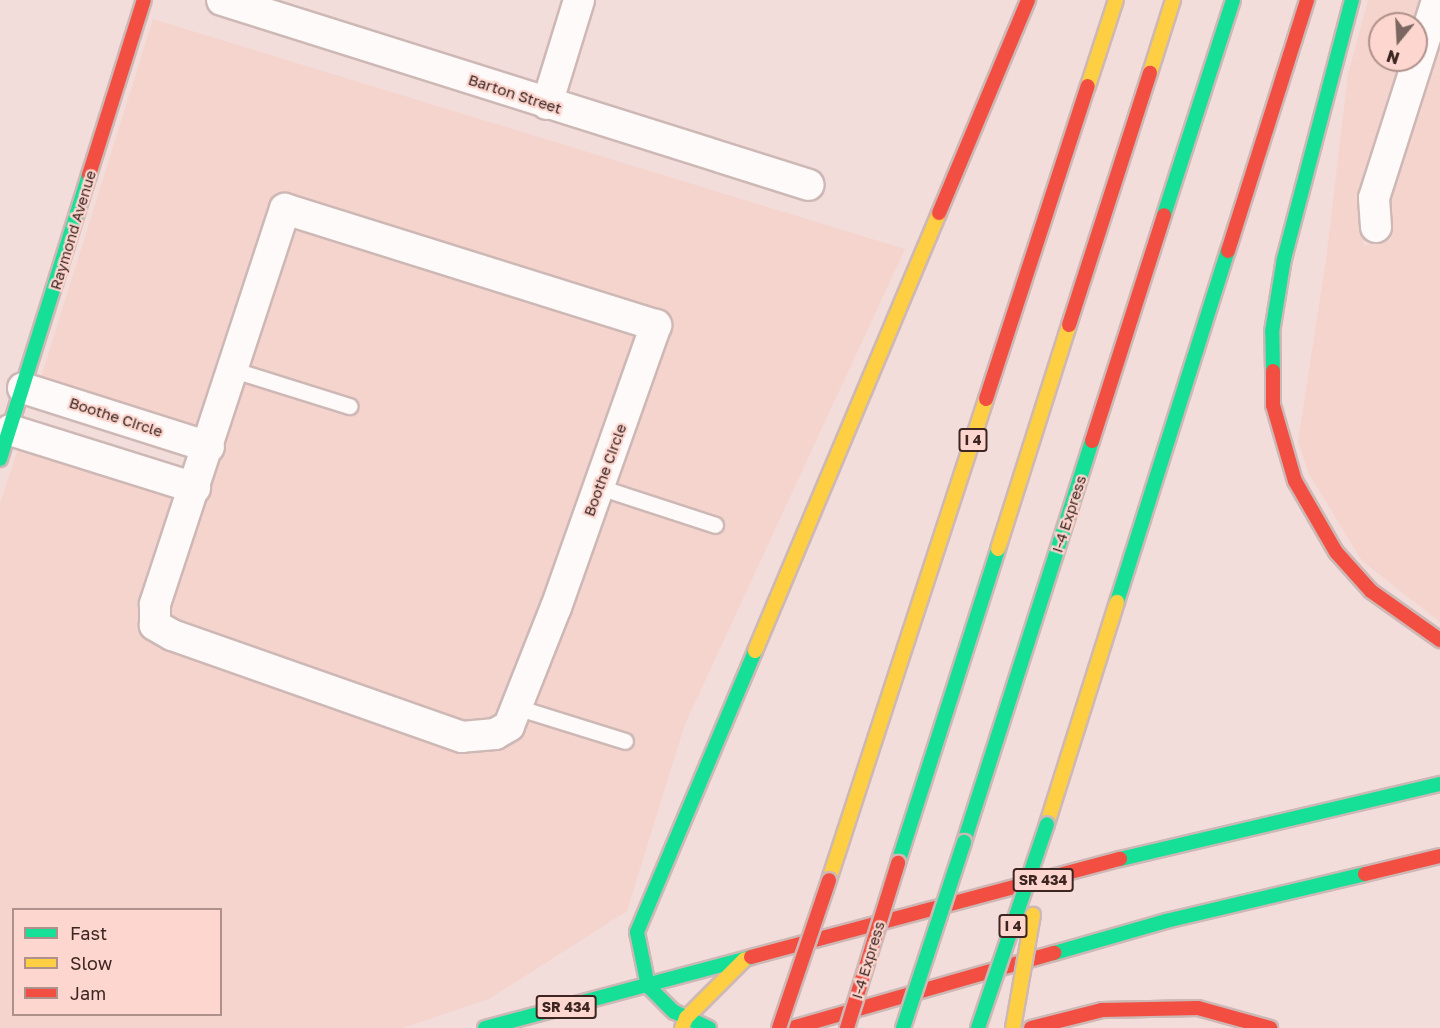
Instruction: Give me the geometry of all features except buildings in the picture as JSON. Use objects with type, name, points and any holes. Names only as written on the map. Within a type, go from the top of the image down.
[{"type":"main road","name":"Raymond Avenue","points":[[0,459],[144,0]]},
{"type":"main road","points":[[709,1028],[684,1023],[648,986],[637,932],[1028,0]]},
{"type":"main road","name":"I 4","points":[[779,1028],[1116,0]]},
{"type":"main road","name":"I-4 Express","points":[[848,1028],[898,863],[1173,0]]},
{"type":"main road","name":"I-4 Express","points":[[903,1028],[1233,0]]},
{"type":"main road","name":"I 4","points":[[978,1028],[1047,824],[1307,0]]},
{"type":"main road","points":[[1352,0],[1282,268],[1272,332],[1273,405],[1295,481],[1336,552],[1371,591],[1440,640]]},
{"type":"main road","name":"SR 434","points":[[485,1028],[1150,851],[1440,784]]},
{"type":"main road","points":[[1013,1028],[1047,824]]},
{"type":"main road","points":[[792,1028],[1166,921],[1440,856]]},
{"type":"main road","points":[[684,1023],[745,959]]},
{"type":"main road","points":[[1031,1028],[1102,1010],[1198,1008],[1270,1028]]},
{"type":"street","name":"Barton Street","points":[[222,0],[547,105],[809,185]]},
{"type":"street","points":[[547,105],[579,0]]},
{"type":"street","points":[[1376,228],[1374,198],[1437,0]]},
{"type":"street","name":"Boothe Circle","points":[[285,209],[656,325],[599,487],[516,707],[508,726],[495,734],[462,737],[172,635],[156,625],[155,604],[208,447],[285,209]]},
{"type":"street","name":"Boothe Circle","points":[[23,388],[208,447]]},
{"type":"street","points":[[10,430],[195,488]]},
{"type":"lane","points":[[234,370],[349,406]]},
{"type":"lane","points":[[599,487],[715,525]]},
{"type":"lane","points":[[516,707],[625,741]]},
{"type":"shaded area","points":[[1368,0],[1423,0],[1419,12],[1368,12],[1368,72],[1400,72],[1360,201],[1364,245],[1391,240],[1388,199],[1440,37],[1440,622],[1362,561],[1309,474],[1298,442],[1326,259],[1348,74]]},
{"type":"shaded area","points":[[153,19],[905,249],[685,724],[627,911],[489,999],[403,1028],[0,1028],[0,503],[18,449],[177,499],[142,626],[148,639],[167,650],[457,752],[496,749],[669,330],[661,310],[290,194],[272,205],[200,428],[41,377]]},
{"type":"shaded area","points":[[293,228],[638,336],[543,602],[498,715],[492,718],[465,721],[169,615],[169,606]]},
{"type":"traffic: fast","points":[[1164,215],[1233,0]]},
{"type":"traffic: fast","points":[[1273,371],[1272,332],[1284,259],[1352,0]]},
{"type":"traffic: fast","points":[[0,459],[89,175]]},
{"type":"traffic: fast","points":[[1117,602],[1228,251]]},
{"type":"traffic: fast","points":[[964,842],[1092,441]]},
{"type":"traffic: fast","points":[[898,863],[998,549]]},
{"type":"traffic: fast","points":[[709,1028],[674,1012],[648,986],[637,932],[755,651]]},
{"type":"traffic: fast","points":[[1120,859],[1440,784]]},
{"type":"traffic: fast","points":[[978,1028],[1047,824]]},
{"type":"traffic: fast","points":[[903,1028],[964,842]]},
{"type":"traffic: fast","points":[[1054,953],[1166,921],[1365,874]]},
{"type":"traffic: fast","points":[[485,1028],[751,957]]},
{"type":"traffic: slow","points":[[1088,86],[1116,0]]},
{"type":"traffic: slow","points":[[1150,73],[1173,0]]},
{"type":"traffic: slow","points":[[755,651],[939,213]]},
{"type":"traffic: slow","points":[[998,549],[1069,325]]},
{"type":"traffic: slow","points":[[829,880],[986,399]]},
{"type":"traffic: slow","points":[[1047,824],[1117,602]]},
{"type":"traffic: slow","points":[[1013,1028],[1033,915]]},
{"type":"traffic: slow","points":[[682,1028],[686,1018],[745,959]]},
{"type":"traffic: jam","points":[[89,175],[144,0]]},
{"type":"traffic: jam","points":[[939,213],[1028,0]]},
{"type":"traffic: jam","points":[[1228,251],[1307,0]]},
{"type":"traffic: jam","points":[[1069,325],[1150,73]]},
{"type":"traffic: jam","points":[[986,399],[1088,86]]},
{"type":"traffic: jam","points":[[1092,441],[1164,215]]},
{"type":"traffic: jam","points":[[1273,371],[1273,405],[1295,481],[1336,552],[1371,591],[1440,640]]},
{"type":"traffic: jam","points":[[1365,874],[1440,856]]},
{"type":"traffic: jam","points":[[751,957],[1120,859]]},
{"type":"traffic: jam","points":[[847,1028],[898,863]]},
{"type":"traffic: jam","points":[[779,1028],[829,880]]},
{"type":"traffic: jam","points":[[792,1028],[1054,953]]},
{"type":"traffic: jam","points":[[1031,1028],[1102,1010],[1198,1008],[1270,1028]]}]
